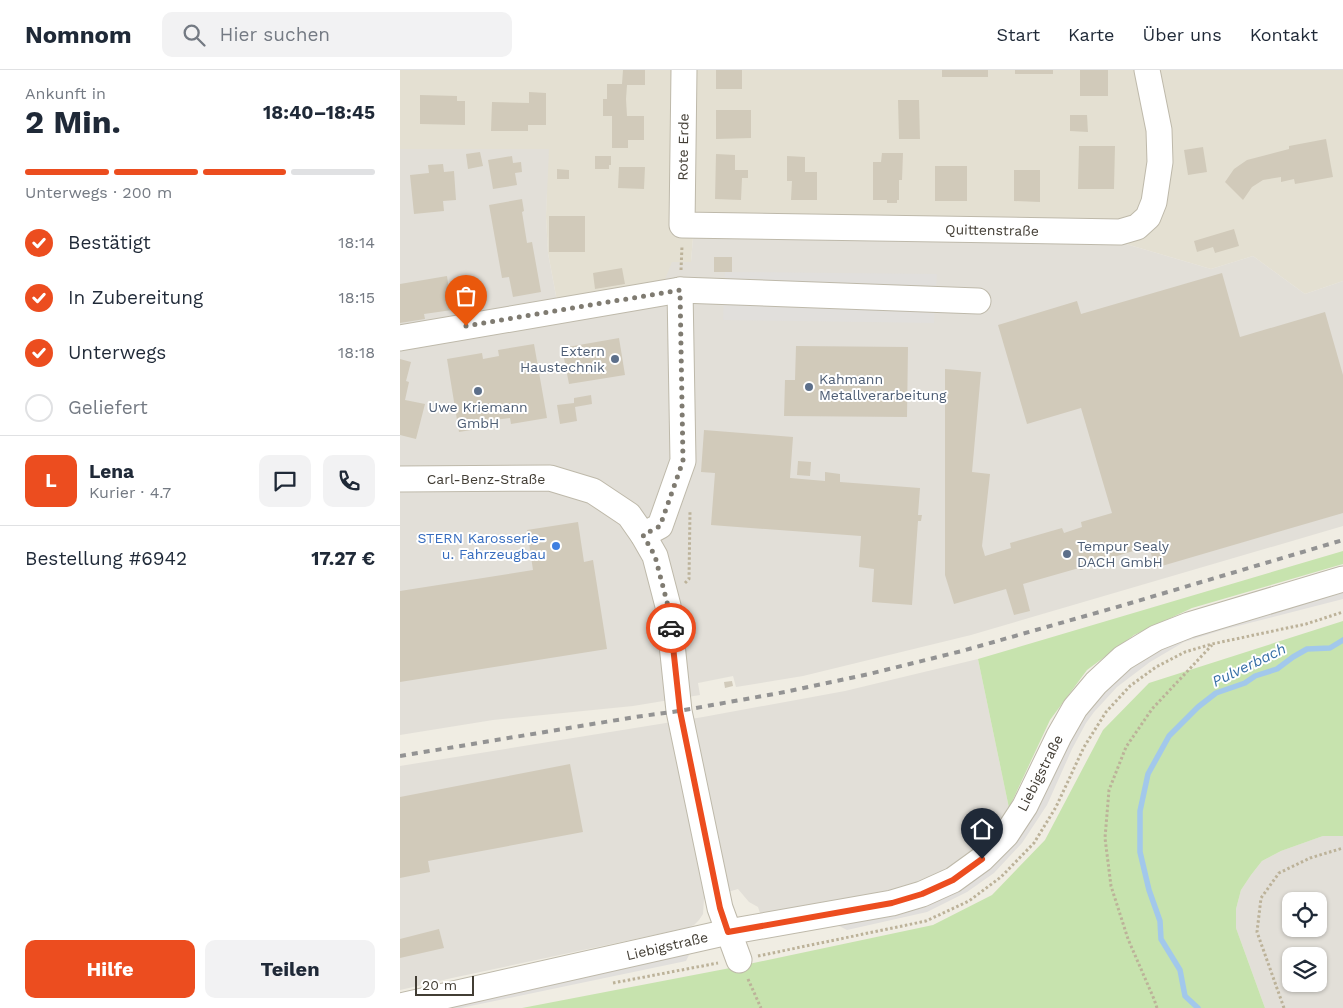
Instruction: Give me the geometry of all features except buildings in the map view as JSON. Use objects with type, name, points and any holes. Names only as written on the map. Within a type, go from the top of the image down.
[{"type":"street","name":"Rote Erde","points":[[682,225],[684,70]]},
{"type":"street","name":"Quittenstraße","points":[[682,225],[1120,232],[1136,227],[1148,217],[1154,202],[1160,162],[1159,130],[1147,70]]},
{"type":"street","points":[[400,338],[680,290],[978,300]]},
{"type":"street","points":[[643,535],[660,526],[683,461],[680,290]]},
{"type":"street","name":"Carl-Benz-Straße","points":[[400,479],[550,478],[593,491],[629,515],[655,556],[668,606],[680,711],[720,908],[739,960]]},
{"type":"street","name":"Liebigstraße","points":[[400,1006],[728,932],[892,903],[922,894],[953,880],[982,859],[1006,834],[1025,806],[1059,736],[1075,708],[1096,683],[1123,658],[1156,638],[1189,625],[1343,579]]},
{"type":"path","points":[[680,290],[682,225]]},
{"type":"path","points":[[668,606],[689,579],[690,509]]},
{"type":"path","points":[[1156,1008],[1154,999],[1128,939],[1111,886],[1105,838],[1109,790],[1126,747],[1152,709],[1212,644],[1306,624],[1343,612]]},
{"type":"path","points":[[1284,1008],[1257,932],[1261,898],[1279,873],[1310,858],[1343,848]]},
{"type":"path","points":[[739,960],[761,1008]]},
{"type":"shaded area","points":[[400,70],[1343,70],[1343,281],[1305,294],[1253,256],[1211,269],[1126,244],[693,237],[691,262],[663,284],[557,301],[548,253],[546,216],[548,149],[400,149]]},
{"type":"shaded area","points":[[400,149],[549,149],[546,216],[548,253],[557,301],[663,284],[672,262],[691,262],[693,237],[1126,244],[1211,269],[1253,256],[1305,294],[1343,281],[1343,526],[971,635],[803,676],[736,687],[733,676],[698,683],[700,695],[633,706],[493,720],[400,735]]},
{"type":"shaded area","points":[[725,272],[937,274],[934,323],[723,320]]},
{"type":"shaded area","points":[[1343,589],[1343,599],[1222,630],[1184,642],[1150,662],[1117,687],[1086,723],[1047,805],[1022,843],[994,873],[967,892],[927,912],[847,930],[835,924],[1017,839],[1041,802],[1077,724],[1107,687],[1129,669],[1180,636]]},
{"type":"shaded area","points":[[978,659],[1009,808],[988,840],[956,865],[928,881],[892,893],[761,916],[758,907],[749,902],[738,889],[704,899],[703,914],[694,925],[687,928],[400,990],[400,766],[703,717],[845,691]]},
{"type":"shaded area","points":[[1323,836],[1343,836],[1343,1008],[1265,1008],[1236,928],[1236,909],[1241,890],[1262,861],[1281,851]]},
{"type":"shaded area","points":[[691,951],[686,961],[461,1008],[418,1008]]},
{"type":"green space","points":[[1343,551],[1343,564],[1192,608],[1134,635],[1087,670],[1050,720],[1009,808],[978,659]]},
{"type":"green space","points":[[1343,621],[1343,836],[1323,836],[1281,851],[1262,861],[1241,890],[1236,909],[1236,928],[1265,1008],[522,1008],[725,969],[933,925],[992,895],[1045,840],[1103,730],[1149,683]]},
{"type":"waterway","name":"Pulverbach","points":[[1198,1008],[1185,996],[1180,970],[1161,939],[1160,921],[1149,890],[1140,852],[1140,811],[1148,774],[1169,736],[1198,707],[1216,693],[1245,683],[1255,676],[1277,669],[1307,649],[1330,648],[1343,640]]},
{"type":"railway","points":[[400,756],[679,711],[785,692],[869,674],[962,651],[1343,540]]},
{"type":"way so far","points":[[466,326],[680,290],[683,461],[660,526],[643,535],[655,556],[668,606],[671,628]]},
{"type":"place","name":"Extern Haustechnik","points":[[615,359]]},
{"type":"place","name":"Kahmann Metallverarbeitung","points":[[809,387]]},
{"type":"place","name":"Uwe Kriemann GmbH","points":[[478,391]]},
{"type":"place","name":"STERN Karosserie- u. Fahrzeugbau","points":[[556,546]]},
{"type":"place","name":"Tempur Sealy DACH GmbH","points":[[1067,554]]},
{"type":"route","points":[[671,628],[680,711],[720,908],[728,932],[892,903],[922,894],[953,880],[982,859]]}]
